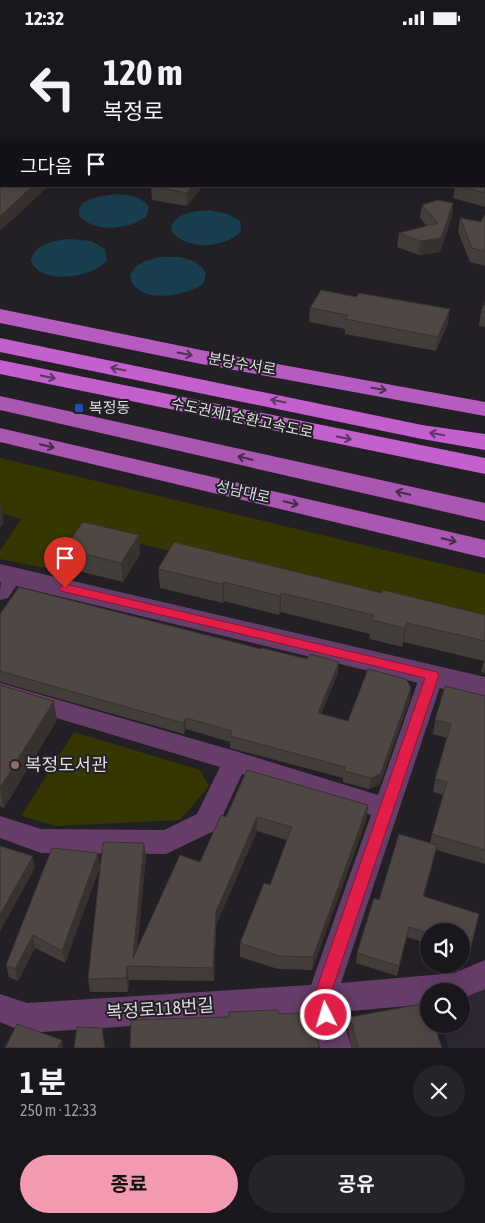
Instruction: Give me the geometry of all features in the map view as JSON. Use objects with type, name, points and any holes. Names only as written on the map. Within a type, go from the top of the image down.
[{"type":"highway","name":"분당수서로","points":[[0,299],[256,350],[485,391]]},
{"type":"highway","name":"분당수서로","points":[[0,317],[201,357],[485,409]]},
{"type":"highway","name":"수도권제1순환고속도로","points":[[0,345],[422,432],[485,442]]},
{"type":"highway","name":"수도권제1순환고속도로","points":[[0,367],[485,466]]},
{"type":"main road","points":[[0,403],[485,512]]},
{"type":"main road","name":"성남대로","points":[[0,435],[485,549]]},
{"type":"street","points":[[4,580],[485,688]]},
{"type":"street","points":[[336,1048],[321,999],[432,675]]},
{"type":"street","points":[[0,692],[235,761],[387,809]]},
{"type":"street","points":[[0,827],[42,841],[166,842],[207,822],[235,761]]},
{"type":"street","name":"복정로118번길","points":[[0,1008],[27,1018],[321,999],[456,987],[485,974]]},
{"type":"shaded area","points":[[0,458],[485,574],[485,621],[86,532],[56,570],[0,559],[0,551],[21,519],[0,513]]},
{"type":"shaded area","points":[[74,732],[200,770],[209,786],[180,820],[56,826],[21,816]]},
{"type":"shaded area","points":[[485,988],[485,1048],[449,1048],[444,1033],[470,1033],[470,994]]},
{"type":"water","points":[[119,194],[132,196],[143,201],[149,207],[146,217],[121,227],[111,228],[93,225],[79,215],[79,209],[87,201],[100,196]]},
{"type":"water","points":[[209,210],[228,214],[240,221],[241,231],[226,241],[205,245],[185,242],[171,230],[172,224],[180,216],[191,212]]},
{"type":"water","points":[[59,240],[91,241],[105,249],[107,260],[91,271],[67,277],[44,273],[36,268],[31,260],[33,254],[41,246]]},
{"type":"water","points":[[180,257],[197,264],[206,273],[204,283],[196,288],[175,295],[152,295],[142,292],[134,286],[130,277],[134,268],[151,259]]},
{"type":"building","points":[[0,187],[32,187],[0,216]]},
{"type":"building","points":[[156,187],[191,187],[187,193]]},
{"type":"building","points":[[464,187],[485,187],[485,193]]},
{"type":"building","points":[[438,200],[453,203],[441,238],[420,241],[399,233],[438,223],[422,205]]},
{"type":"building","points":[[485,214],[485,251],[472,248],[460,218],[481,222]]},
{"type":"building","points":[[321,290],[356,297],[359,293],[450,309],[438,337],[345,319],[348,315],[310,308]]},
{"type":"building","points":[[485,302],[485,312],[481,312]]},
{"type":"building","points":[[83,522],[139,535],[121,563],[64,549]]},
{"type":"building","points":[[174,542],[382,593],[383,590],[485,615],[485,641],[407,623],[405,628],[372,620],[374,615],[281,593],[280,596],[224,582],[222,584],[158,569]]},
{"type":"building","points":[[19,587],[261,649],[307,659],[310,654],[339,662],[318,713],[348,721],[368,669],[406,679],[411,688],[381,773],[371,778],[344,771],[345,767],[230,736],[232,731],[186,718],[183,723],[0,671],[0,614]]},
{"type":"building","points":[[0,685],[54,701],[0,788]]},
{"type":"building","points":[[445,686],[485,696],[485,850],[432,834],[447,782],[435,779],[451,724],[435,720]]},
{"type":"building","points":[[247,770],[368,805],[313,957],[278,956],[240,943],[264,883],[270,885],[292,827],[257,817],[216,912],[213,968],[127,966],[126,978],[88,979],[103,842],[144,843],[133,958],[180,855],[200,862],[221,815],[226,817]]},
{"type":"building","points":[[399,834],[437,845],[423,896],[479,914],[471,946],[470,923],[420,923],[420,930],[409,927],[399,966],[357,953],[374,898],[379,900]]},
{"type":"building","points":[[0,846],[33,856],[0,915]]},
{"type":"building","points":[[52,848],[98,853],[62,951],[33,935],[15,969],[6,965]]},
{"type":"building","points":[[420,1004],[420,1033],[437,1033],[442,1048],[358,1048],[350,1017]]},
{"type":"building","points":[[278,1010],[279,1014],[306,1013],[315,1021],[319,1048],[130,1048],[131,1020],[229,1017],[229,1012]]},
{"type":"building","points":[[17,1024],[62,1040],[58,1048],[5,1048]]},
{"type":"building","points":[[77,1027],[102,1028],[105,1048],[74,1048]]},
{"type":"place","name":"복정동","points":[[79,408]]},
{"type":"place","name":"복정도서관","points":[[15,765]]},
{"type":"route","points":[[65,588],[432,675],[321,999],[326,1015]]}]
